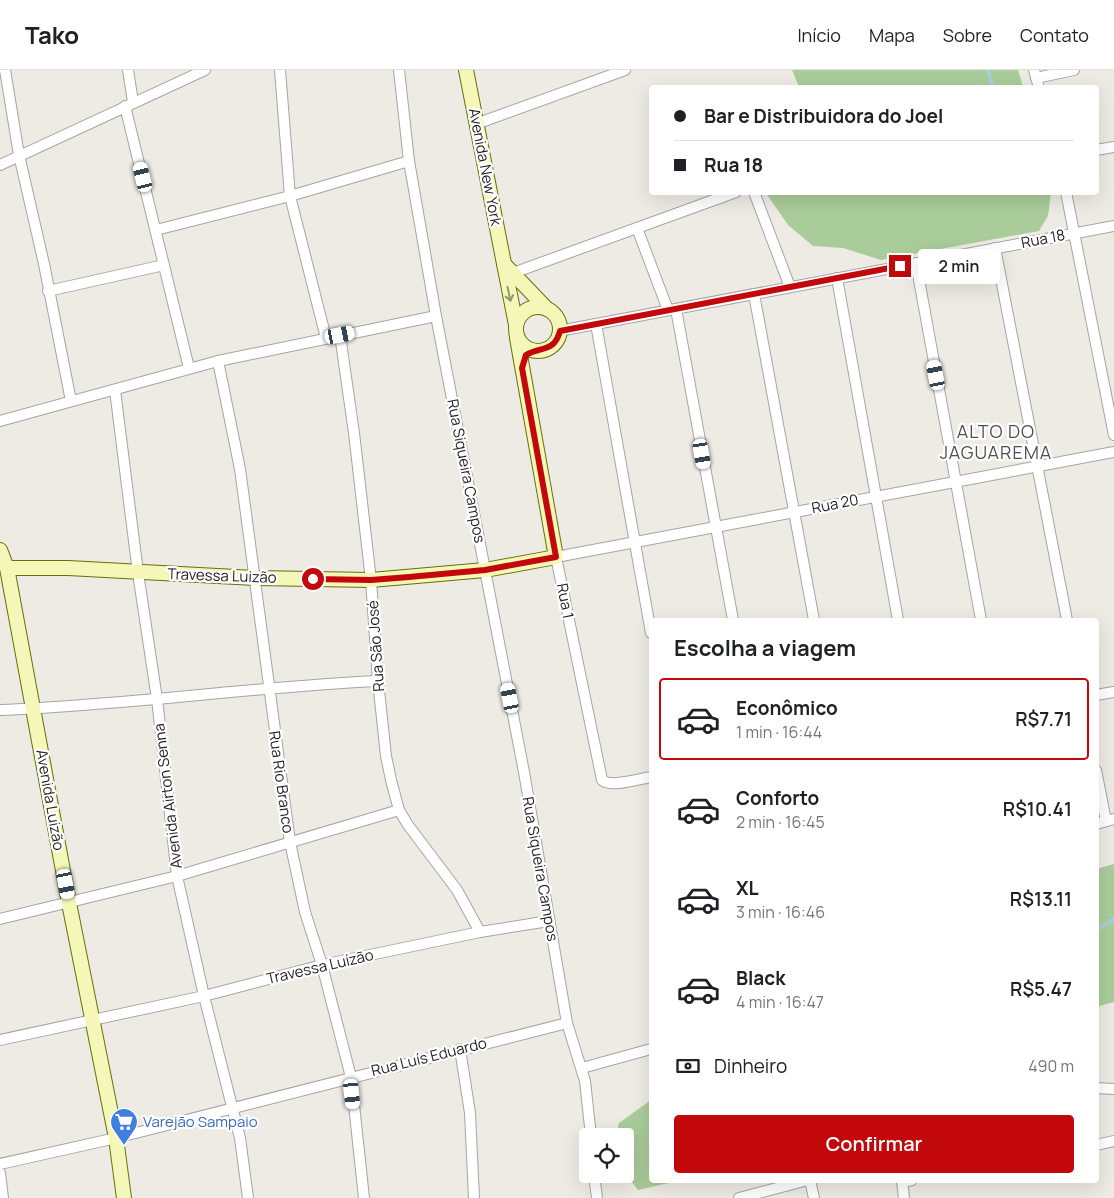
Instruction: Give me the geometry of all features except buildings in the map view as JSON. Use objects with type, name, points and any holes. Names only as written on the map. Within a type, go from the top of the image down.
[{"type":"street","points":[[5,70],[19,155],[44,264],[71,401]]},
{"type":"street","points":[[128,70],[129,104],[156,230],[189,368]]},
{"type":"street","points":[[0,165],[205,70]]},
{"type":"street","points":[[280,70],[290,196],[326,338]]},
{"type":"street","name":"Rua Siqueira Campos","points":[[398,70],[409,161],[436,316],[524,772],[567,1022],[582,1068],[590,1128]]},
{"type":"street","name":"Avenida New York","points":[[466,70],[508,268],[517,331]]},
{"type":"street","points":[[476,124],[625,70]]},
{"type":"street","points":[[1036,78],[1074,70]]},
{"type":"street","points":[[1099,150],[1114,147]]},
{"type":"street","points":[[156,230],[290,196],[409,161]]},
{"type":"street","points":[[522,368],[526,355],[550,347],[560,331],[557,318],[508,268],[637,228],[728,195]]},
{"type":"street","points":[[755,195],[790,287]]},
{"type":"street","points":[[1067,195],[1114,436]]},
{"type":"street","name":"Rua 18","points":[[560,331],[1114,226]]},
{"type":"street","points":[[637,228],[672,310],[733,618]]},
{"type":"street","points":[[995,248],[1067,618]]},
{"type":"street","points":[[916,263],[981,618]]},
{"type":"street","points":[[48,291],[164,265]]},
{"type":"street","points":[[837,278],[898,618]]},
{"type":"street","points":[[754,294],[814,618]]},
{"type":"street","points":[[537,351],[525,347],[517,331],[518,319],[527,309],[547,308]]},
{"type":"street","points":[[0,421],[218,361],[436,316]]},
{"type":"street","points":[[596,324],[649,622]]},
{"type":"street","name":"Rua 1","points":[[517,331],[556,557],[600,774],[602,780],[612,784],[649,777]]},
{"type":"street","name":"Rua São José","points":[[340,335],[354,433],[371,580],[378,681],[386,756],[398,810],[457,890],[480,932]]},
{"type":"street","name":"Rua Rio Branco","points":[[218,361],[240,469],[290,842],[305,912],[322,966],[351,1077],[364,1198]]},
{"type":"street","name":"Avenida Airton Senna","points":[[115,390],[138,573],[157,699],[177,876],[204,996],[240,1138],[248,1198]]},
{"type":"street","name":"Rua 20","points":[[556,557],[1114,452]]},
{"type":"street","name":"Avenida Luizão","points":[[0,550],[7,568],[34,708],[69,903],[116,1138],[124,1198]]},
{"type":"street","name":"Travessa Luizão","points":[[7,568],[68,568],[255,578],[371,580],[485,570],[556,557]]},
{"type":"street","points":[[0,710],[157,699],[312,684],[378,681]]},
{"type":"street","points":[[1099,694],[1114,692]]},
{"type":"street","points":[[1099,787],[1105,822]]},
{"type":"street","points":[[0,919],[177,876],[398,810]]},
{"type":"street","name":"Travessa Luízão","points":[[0,1040],[204,996],[322,966],[480,932],[549,921]]},
{"type":"street","name":"Rua Luís Eduardo","points":[[0,1164],[116,1138],[567,1022]]},
{"type":"street","points":[[460,1049],[470,1113],[474,1198]]},
{"type":"street","points":[[582,1068],[649,1050]]},
{"type":"street","points":[[1099,1088],[1114,1089]]},
{"type":"street","points":[[1099,1144],[1114,1141]]},
{"type":"street","points":[[0,1173],[3,1198]]},
{"type":"street","points":[[595,1183],[597,1198]]},
{"type":"street","points":[[739,1198],[797,1183]]},
{"type":"street","points":[[810,1183],[814,1198]]},
{"type":"street","points":[[904,1198],[905,1183]]},
{"type":"green space","points":[[792,70],[1018,70],[1022,85],[798,85]]},
{"type":"green space","points":[[767,195],[1051,195],[1048,216],[1039,231],[881,260],[843,248],[813,246],[788,225]]},
{"type":"green space","points":[[1114,864],[1114,1002],[1099,1006],[1099,868]]},
{"type":"green space","points":[[649,1101],[649,1183],[669,1183],[638,1190],[633,1183],[634,1128],[618,1128],[619,1123]]},
{"type":"waterway","points":[[988,70],[992,85]]},
{"type":"waterway","points":[[1099,928],[1114,919]]},
{"type":"place","name":"Varejão Sampaio","points":[[124,1146]]},
{"type":"district","name":"ALTO DO JAGUAREMA","points":[[996,442]]},
{"type":"route","points":[[313,579],[371,580],[409,577],[485,570],[556,557],[522,368],[524,358],[529,352],[544,350],[550,347],[560,331],[900,266]]}]
